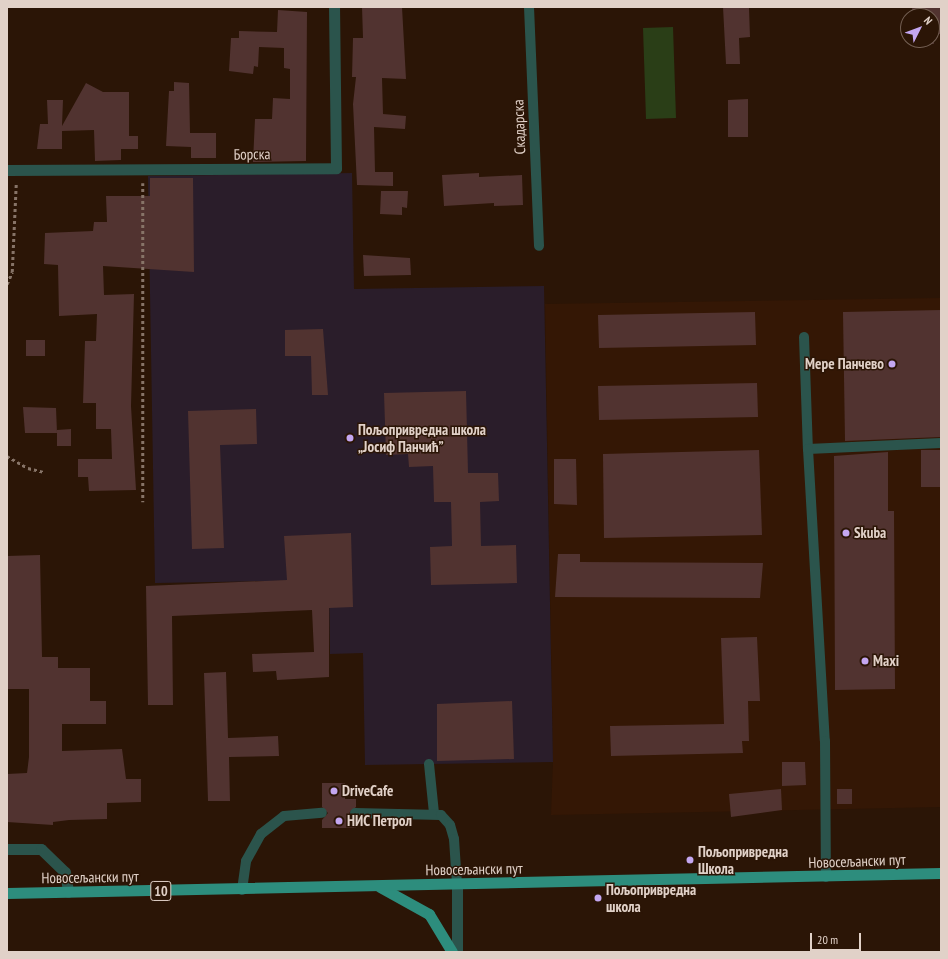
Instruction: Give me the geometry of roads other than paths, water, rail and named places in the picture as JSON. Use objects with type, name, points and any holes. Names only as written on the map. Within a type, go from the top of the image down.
[{"type":"main road","name":"Новосељански пут","points":[[7,893],[242,890],[457,884],[826,877],[941,873]]},
{"type":"main road","points":[[378,886],[429,914],[452,952]]},
{"type":"street","name":"Борска","points":[[7,170],[143,171],[336,168],[334,7]]},
{"type":"street","points":[[7,849],[41,849],[65,872],[68,892]]},
{"type":"street","points":[[457,884],[457,952]]},
{"type":"lane","name":"Скадарска","points":[[529,7],[539,246]]},
{"type":"lane","points":[[804,337],[808,449],[825,740],[826,877]]},
{"type":"lane","points":[[808,449],[941,443]]},
{"type":"lane","points":[[428,764],[434,813]]},
{"type":"lane","points":[[242,890],[246,861],[261,834],[284,816],[322,813]]},
{"type":"lane","points":[[356,813],[434,813],[450,825],[457,862],[457,884]]},
{"type":"place","name":"Мере Панчево","points":[[892,364]]},
{"type":"place","name":"Пољопривредна школа „Јосиф Панчић”","points":[[350,438]]},
{"type":"place","name":"Skuba","points":[[846,533]]},
{"type":"place","name":"Maxi","points":[[865,661]]},
{"type":"place","name":"DriveCafe","points":[[334,791]]},
{"type":"place","name":"НИС Петрол","points":[[339,821]]},
{"type":"place","name":"Пољопривредна Школа","points":[[690,860]]},
{"type":"place","name":"Пољопривредна школа","points":[[598,898]]}]
